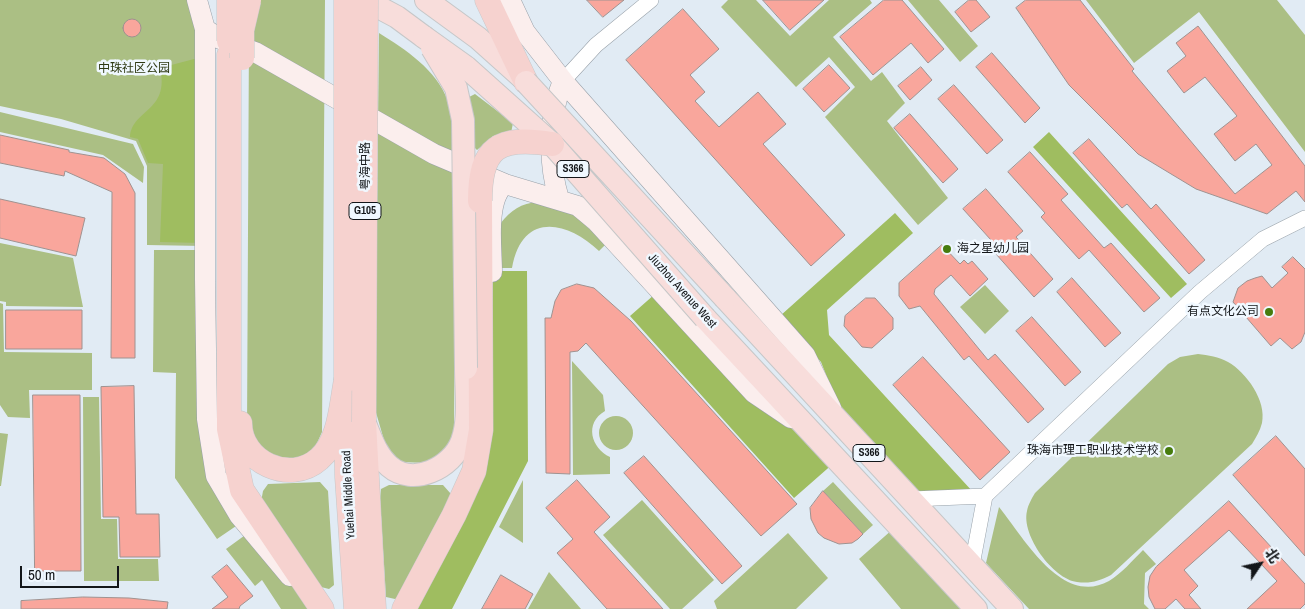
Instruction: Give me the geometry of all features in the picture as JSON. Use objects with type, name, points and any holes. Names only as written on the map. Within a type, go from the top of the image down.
[{"type":"highway","points":[[229,0],[235,57],[240,432],[253,455],[269,467],[288,471],[307,467],[320,458],[336,431],[346,380]]},
{"type":"highway","points":[[249,0],[235,57],[229,429],[242,490],[321,609]]},
{"type":"highway","name":"粤海中路","points":[[346,0],[346,380]]},
{"type":"highway","name":"粤海中路","points":[[364,422],[365,0]]},
{"type":"highway","points":[[487,0],[526,82]]},
{"type":"highway","points":[[404,609],[454,515],[474,471],[480,430],[480,201],[482,166],[498,148],[506,144],[523,141],[552,144]]},
{"type":"highway","name":"Yuehai Middle Road","points":[[346,380],[347,477],[356,609]]},
{"type":"highway","name":"Yuehai Middle Road","points":[[364,422],[374,609]]},
{"type":"main road","points":[[197,0],[206,30],[205,279],[207,409],[216,476],[239,515],[278,563],[321,609]]},
{"type":"main road","name":"Jiuzhou Avenue West","points":[[365,0],[397,17],[466,68],[552,144],[706,318],[976,609]]},
{"type":"main road","points":[[426,0],[478,38],[526,82]]},
{"type":"main road","points":[[510,0],[525,32],[563,81],[805,355],[835,416]]},
{"type":"main road","points":[[206,30],[220,39],[255,52],[434,154],[505,184],[578,206],[596,221],[754,393],[813,434]]},
{"type":"main road","points":[[364,422],[377,453],[391,467],[406,474],[419,475],[432,471],[454,455],[466,426],[463,120],[456,88],[424,37]]},
{"type":"main road","points":[[559,199],[551,165],[554,118],[559,91],[563,81]]},
{"type":"main road","name":"S366","points":[[526,82],[1012,609]]},
{"type":"main road","points":[[474,471],[486,443],[489,420],[492,222],[494,199],[500,188],[505,184]]},
{"type":"main road","points":[[492,222],[504,206],[534,194]]},
{"type":"street","points":[[563,81],[596,45],[651,0]]},
{"type":"street","points":[[972,565],[985,496],[1200,292],[1263,239],[1305,218]]},
{"type":"street","points":[[912,499],[985,496]]},
{"type":"green space","name":"中珠社区公园","points":[[0,0],[196,0],[204,246],[147,245],[147,166],[136,141],[61,119],[0,106]]},
{"type":"green space","points":[[258,0],[325,0],[322,432],[313,452],[288,462],[261,454],[247,432],[249,30]]},
{"type":"green space","points":[[728,0],[756,0],[790,36],[829,0],[870,0],[872,3],[833,37],[871,81],[882,72],[905,103],[887,121],[948,198],[918,225],[825,117],[855,87],[829,57],[796,87],[721,7]]},
{"type":"green space","points":[[908,0],[939,0],[978,46],[960,62]]},
{"type":"green space","points":[[1086,0],[1277,0],[1305,35],[1305,152],[1199,12],[1134,63]]},
{"type":"green space","points":[[379,33],[419,61],[436,79],[451,109],[456,135],[454,429],[449,454],[428,463],[400,462],[386,447],[375,409]]},
{"type":"green space","points":[[194,59],[201,60],[202,243],[160,242],[163,164],[148,163],[138,139],[130,137],[132,128],[155,102],[160,93],[162,82],[160,68]]},
{"type":"green space","points":[[475,94],[513,123],[511,133],[493,136],[477,150],[474,147],[474,119],[469,97]]},
{"type":"green space","points":[[0,112],[133,144],[144,167],[143,183],[103,155],[0,132]]},
{"type":"green space","points":[[1049,132],[1187,284],[1171,298],[1033,147]]},
{"type":"green space","points":[[538,202],[571,212],[606,244],[599,251],[573,233],[560,228],[547,227],[535,230],[525,237],[517,250],[512,268],[500,268],[500,224],[517,208]]},
{"type":"green space","points":[[895,213],[913,233],[827,310],[829,335],[973,492],[913,491],[841,412],[821,362],[780,316]]},
{"type":"green space","points":[[0,243],[73,258],[83,307],[6,306],[6,302],[0,301]]},
{"type":"green space","points":[[154,250],[199,250],[202,418],[239,524],[217,539],[175,478],[176,373],[153,372]]},
{"type":"green space","points":[[493,271],[527,271],[528,461],[452,609],[404,609],[489,420]]},
{"type":"green space","points":[[985,285],[1009,311],[985,334],[960,307]]},
{"type":"green space","points":[[655,294],[811,436],[835,462],[794,498],[630,316]]},
{"type":"green space","points":[[0,303],[3,304],[4,352],[92,353],[92,390],[29,390],[30,418],[8,417],[0,405]]},
{"type":"green space","points":[[1198,354],[1213,356],[1228,362],[1242,373],[1254,388],[1263,414],[1261,426],[1252,444],[1111,575],[1082,583],[1068,579],[1058,573],[1041,554],[1029,532],[1026,521],[1027,511],[1035,493],[1168,364],[1180,357]]},
{"type":"green space","points":[[572,361],[603,395],[605,411],[594,422],[592,435],[598,448],[610,457],[610,474],[573,475]]},
{"type":"green space","points":[[83,397],[99,397],[101,519],[117,519],[118,559],[158,559],[159,581],[84,581]]},
{"type":"green space","points":[[616,416],[628,421],[633,433],[628,445],[616,450],[604,445],[599,433],[604,421]]},
{"type":"green space","points":[[0,433],[8,434],[1,486],[0,486]]},
{"type":"green space","points":[[523,480],[523,543],[499,527]]},
{"type":"green space","points":[[320,482],[328,491],[334,585],[329,589],[321,587],[261,502],[263,491],[268,484]]},
{"type":"green space","points":[[833,482],[873,525],[863,534],[823,491]]},
{"type":"green space","points":[[389,485],[443,485],[451,494],[402,596],[395,599],[386,597],[380,499],[381,489]]},
{"type":"green space","points":[[642,500],[714,580],[682,609],[670,609],[603,535]]},
{"type":"green space","points":[[999,507],[1032,551],[1060,577],[1076,585],[1092,587],[1109,581],[1143,550],[1156,564],[1145,573],[1144,604],[1149,609],[1029,609],[986,563]]},
{"type":"green space","points":[[893,529],[966,609],[901,609],[859,559]]},
{"type":"green space","points":[[248,533],[316,609],[281,609],[262,580],[255,586],[226,549]]},
{"type":"green space","points":[[788,533],[828,578],[796,609],[717,609],[714,601]]},
{"type":"green space","points":[[549,572],[581,609],[528,609]]},
{"type":"building","points":[[587,0],[624,0],[603,17]]},
{"type":"building","points":[[763,0],[824,0],[790,30]]},
{"type":"building","points":[[884,0],[902,0],[944,49],[928,63],[911,43],[873,75],[840,37]]},
{"type":"building","points":[[969,0],[976,0],[990,17],[971,32],[955,12]]},
{"type":"building","points":[[1026,0],[1080,0],[1134,69],[1132,71],[1235,194],[1272,165],[1256,144],[1235,161],[1214,134],[1237,116],[1205,77],[1184,93],[1167,71],[1186,56],[1176,43],[1198,26],[1305,166],[1305,202],[1296,191],[1267,214],[1196,189],[1138,154],[1069,85],[1016,8]]},
{"type":"building","points":[[683,9],[719,49],[690,75],[705,92],[695,101],[719,127],[758,92],[786,124],[763,144],[845,235],[811,266],[626,60]]},
{"type":"building","points":[[132,19],[138,22],[141,28],[138,34],[132,37],[126,34],[123,28],[126,22]]},
{"type":"building","points":[[992,53],[1040,108],[1025,123],[976,67]]},
{"type":"building","points":[[829,65],[850,88],[824,112],[803,89]]},
{"type":"building","points":[[921,67],[932,80],[910,100],[898,86]]},
{"type":"building","points":[[954,85],[1003,140],[987,154],[938,99]]},
{"type":"building","points":[[910,114],[958,169],[943,183],[894,128]]},
{"type":"building","points":[[0,135],[69,150],[69,152],[104,158],[125,174],[135,193],[135,358],[111,358],[112,192],[65,171],[64,176],[0,163]]},
{"type":"building","points":[[1089,139],[1151,209],[1156,204],[1205,260],[1189,274],[1127,204],[1122,208],[1073,153]]},
{"type":"building","points":[[1030,152],[1068,194],[1061,200],[1104,248],[1111,243],[1160,298],[1144,312],[1089,250],[1079,259],[1041,217],[1045,213],[1008,172]]},
{"type":"building","points":[[986,189],[1023,231],[1016,237],[1053,279],[1034,297],[996,254],[1000,250],[963,209]]},
{"type":"building","points":[[0,199],[85,218],[76,256],[0,238]]},
{"type":"building","points":[[942,245],[960,264],[964,260],[968,264],[972,261],[988,279],[970,296],[951,275],[935,289],[934,294],[988,360],[995,354],[1044,409],[1028,423],[969,356],[964,360],[920,306],[909,309],[899,296],[899,283]]},
{"type":"building","name":"有点文化公司","points":[[1293,257],[1305,269],[1305,332],[1301,342],[1292,349],[1280,338],[1271,346],[1233,302],[1238,288],[1255,278],[1262,276],[1272,288],[1288,273],[1282,267]]},
{"type":"building","points":[[1072,278],[1121,333],[1105,347],[1057,292]]},
{"type":"building","points":[[577,284],[594,288],[631,321],[797,504],[761,536],[586,343],[578,351],[570,352],[570,474],[546,473],[545,318],[551,318],[555,301],[561,290]]},
{"type":"building","points":[[866,298],[875,298],[893,318],[893,329],[872,348],[862,347],[844,326],[845,316]]},
{"type":"building","points":[[6,310],[82,310],[82,349],[6,349]]},
{"type":"building","points":[[1032,317],[1081,372],[1065,386],[1016,331]]},
{"type":"building","points":[[923,357],[1010,452],[980,480],[893,385]]},
{"type":"building","points":[[134,386],[136,514],[159,514],[160,557],[120,557],[119,517],[103,517],[101,387]]},
{"type":"building","points":[[33,395],[80,395],[81,571],[35,571]]},
{"type":"building","points":[[1276,436],[1305,469],[1305,556],[1233,475]]},
{"type":"building","points":[[644,456],[742,566],[722,584],[624,473]]},
{"type":"building","points":[[577,480],[610,517],[594,532],[663,609],[607,609],[557,553],[573,539],[546,508]]},
{"type":"building","points":[[823,491],[863,534],[852,543],[839,544],[824,538],[818,533],[811,519],[810,508]]},
{"type":"building","points":[[1229,501],[1305,584],[1305,604],[1300,609],[1247,609],[1277,581],[1229,530],[1184,570],[1198,586],[1189,595],[1201,609],[1185,609],[1176,599],[1165,609],[1155,609],[1149,597],[1148,587],[1150,576],[1156,567]]},
{"type":"building","points":[[227,565],[253,596],[240,606],[239,609],[212,609],[228,597],[212,577]]},
{"type":"building","points":[[501,575],[533,594],[525,609],[482,609]]},
{"type":"building","points":[[83,597],[129,598],[168,602],[167,609],[21,609],[21,601]]},
{"type":"place","name":"海之星幼儿园","points":[[947,249]]},
{"type":"place","name":"有点文化公司","points":[[1269,312]]},
{"type":"place","name":"珠海市理工职业技术学校","points":[[1169,451]]}]
